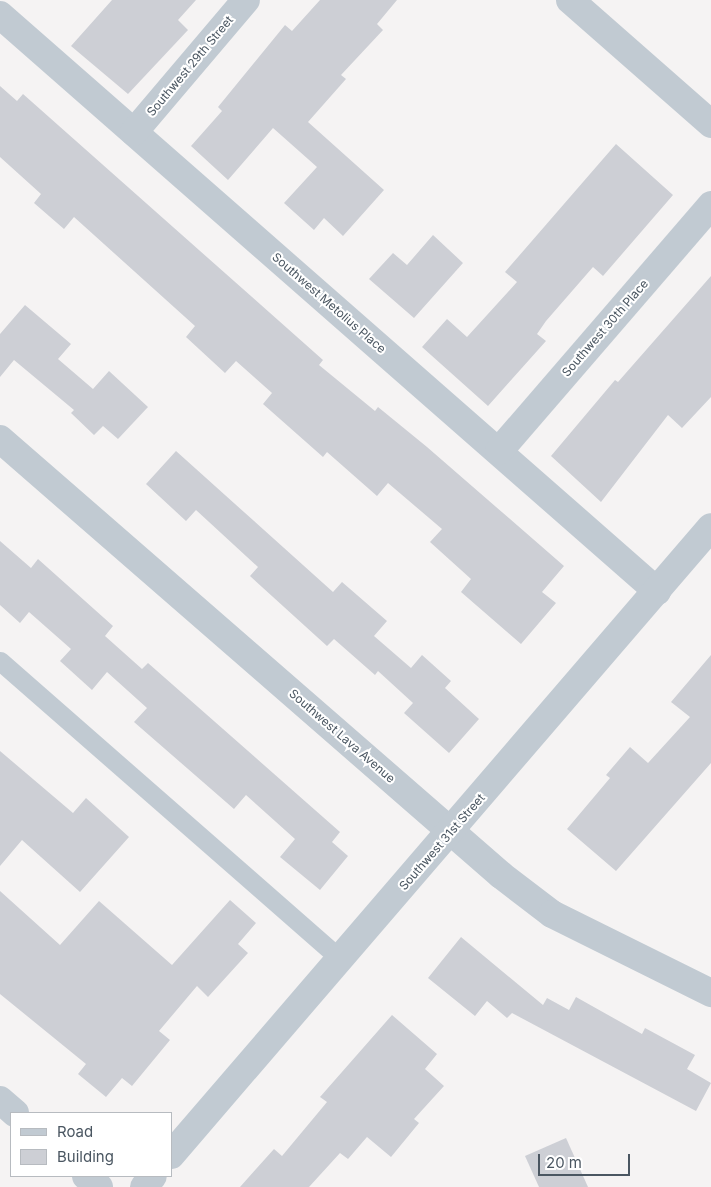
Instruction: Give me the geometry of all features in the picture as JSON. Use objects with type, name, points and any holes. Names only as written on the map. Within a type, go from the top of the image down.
[{"type":"street","name":"Southwest 29th Street","points":[[134,132],[246,0]]},
{"type":"street","points":[[570,0],[711,124]]},
{"type":"street","name":"Southwest Metolius Place","points":[[0,15],[657,590]]},
{"type":"street","name":"Southwest 30th Place","points":[[499,451],[711,204]]},
{"type":"street","name":"Southwest Lava Avenue","points":[[0,439],[501,875],[552,914],[711,993]]},
{"type":"street","name":"Southwest 31st Street","points":[[172,1154],[452,831],[711,527]]},
{"type":"street","points":[[0,1100],[14,1112]]},
{"type":"street","points":[[87,1177],[99,1187]]},
{"type":"street","points":[[144,1187],[152,1177]]},
{"type":"lane","points":[[0,661],[341,960]]},
{"type":"building","points":[[112,0],[196,0],[178,20],[188,30],[128,94],[71,46]]},
{"type":"building","points":[[320,0],[397,0],[377,24],[383,30],[341,75],[346,79],[308,122],[384,190],[343,236],[324,218],[314,230],[284,203],[317,167],[273,128],[228,180],[191,146],[222,111],[218,107],[285,25],[292,31]]},
{"type":"building","points":[[0,86],[17,101],[23,94],[323,360],[319,365],[375,411],[378,407],[427,447],[564,566],[542,592],[556,603],[521,644],[461,592],[471,579],[430,542],[442,529],[388,483],[377,496],[327,452],[323,457],[263,404],[272,393],[236,361],[225,373],[186,337],[195,326],[74,217],[64,229],[34,203],[41,194],[0,157]]},
{"type":"building","points":[[616,144],[673,195],[603,276],[593,267],[537,334],[546,341],[488,406],[422,347],[447,319],[467,337],[517,282],[505,272]]},
{"type":"building","points":[[433,235],[463,263],[414,318],[369,279],[393,253],[407,265]]},
{"type":"building","points":[[711,276],[711,397],[682,428],[668,415],[601,502],[551,456],[615,380],[618,382]]},
{"type":"building","points":[[25,305],[71,344],[58,359],[93,389],[109,371],[148,407],[118,439],[103,426],[94,435],[71,413],[74,410],[14,360],[0,377],[0,334]]},
{"type":"building","points":[[176,451],[333,592],[342,582],[387,621],[374,636],[411,668],[422,655],[451,681],[445,688],[479,719],[449,753],[404,713],[413,703],[378,671],[375,675],[334,639],[327,646],[250,576],[258,567],[196,510],[186,521],[146,484]]},
{"type":"building","points":[[0,541],[31,568],[38,559],[113,626],[105,636],[142,669],[148,663],[340,832],[332,842],[348,856],[320,890],[280,857],[295,839],[246,795],[234,809],[134,722],[147,708],[107,672],[92,690],[60,661],[71,649],[29,612],[20,623],[0,605]]},
{"type":"building","points":[[711,655],[711,763],[616,871],[567,829],[610,778],[606,775],[630,747],[648,763],[690,717],[671,702]]},
{"type":"building","points":[[0,751],[73,813],[86,798],[129,837],[80,892],[22,840],[0,866]]},
{"type":"building","points":[[0,891],[60,945],[99,901],[172,965],[230,900],[256,923],[238,944],[248,953],[208,997],[197,986],[159,1031],[170,1040],[132,1086],[122,1078],[106,1097],[78,1074],[86,1064],[0,994]]},
{"type":"building","points":[[461,937],[543,1005],[547,998],[569,1010],[576,997],[642,1034],[645,1028],[695,1055],[687,1069],[711,1083],[696,1111],[512,1013],[507,1018],[487,1001],[475,1016],[428,978]]},
{"type":"building","points":[[392,1015],[437,1054],[425,1069],[444,1086],[414,1119],[419,1123],[391,1157],[367,1137],[348,1159],[340,1153],[309,1187],[240,1187],[274,1149],[282,1156],[327,1102],[320,1097]]},
{"type":"building","points":[[566,1138],[588,1187],[539,1187],[525,1156]]}]
